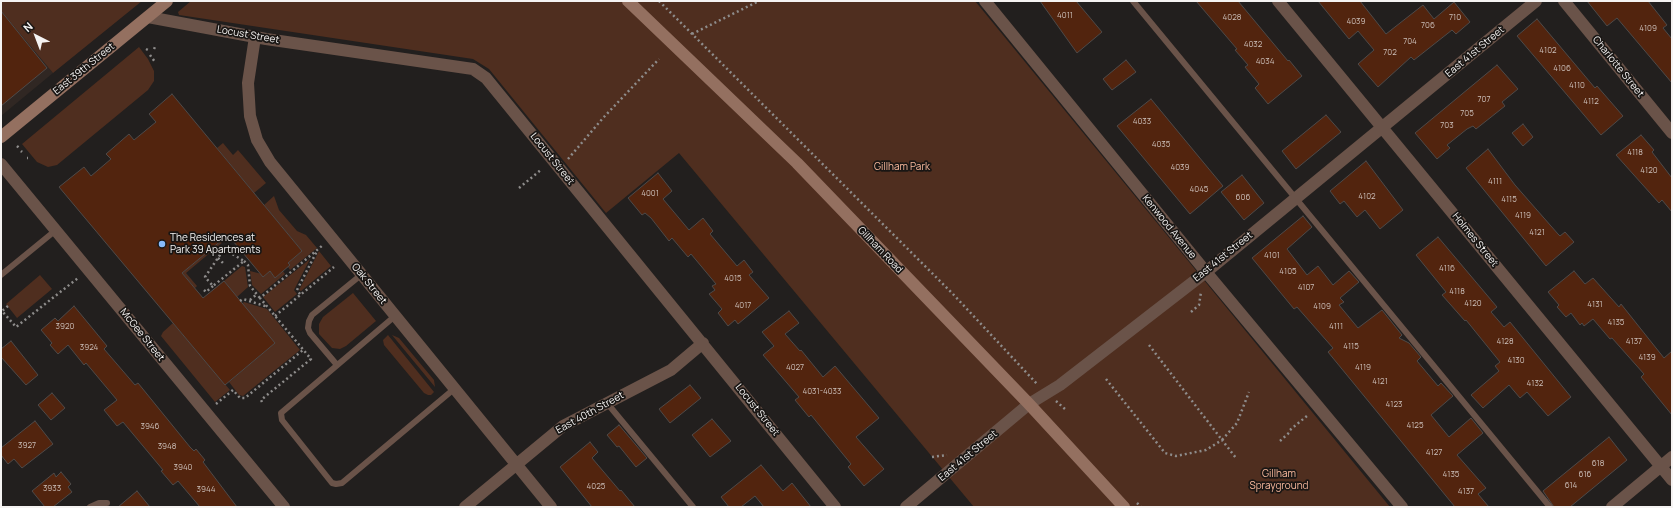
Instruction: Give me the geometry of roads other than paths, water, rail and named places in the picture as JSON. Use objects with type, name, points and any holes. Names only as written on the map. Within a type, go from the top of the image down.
[{"type":"main road","name":"East 39th Street","points":[[1,137],[167,1]]},
{"type":"main road","name":"Gillham Road","points":[[628,1],[797,163],[1029,404],[1124,507]]},
{"type":"street","name":"Kenwood Avenue","points":[[984,1],[1206,272],[1402,507]]},
{"type":"street","name":"Holmes Street","points":[[1278,1],[1672,480]]},
{"type":"street","name":"East 41st Street","points":[[906,507],[1029,404],[1060,384],[1206,272],[1536,1]]},
{"type":"street","name":"Charlotte Street","points":[[1564,1],[1672,133]]},
{"type":"street","name":"Locust Street","points":[[148,17],[255,37],[473,69],[486,78],[835,507]]},
{"type":"street","name":"Oak Street","points":[[255,37],[248,84],[248,100],[250,116],[257,140],[270,162],[551,507]]},
{"type":"street","name":"McGee Street","points":[[1,164],[284,507]]},
{"type":"street","name":"East 40th Street","points":[[465,507],[563,426],[671,370],[703,343]]},
{"type":"street","points":[[1612,507],[1672,457]]},
{"type":"lane","points":[[1133,1],[1550,507]]},
{"type":"lane","points":[[1,275],[56,230]]},
{"type":"lane","points":[[337,365],[310,333],[308,328],[309,321],[312,315],[361,275]]},
{"type":"lane","points":[[395,316],[281,413],[280,416],[282,420],[334,484],[342,483],[454,389]]},
{"type":"lane","points":[[607,403],[693,507]]},
{"type":"lane","points":[[90,507],[99,503],[106,503]]},
{"type":"place","name":"The Residences at Park 39 Apartments","points":[[162,244]]},
{"type":"park label","name":"Gillham Park","points":[[902,167]]},
{"type":"park label","name":"Gillham Sprayground","points":[[1279,480]]}]
